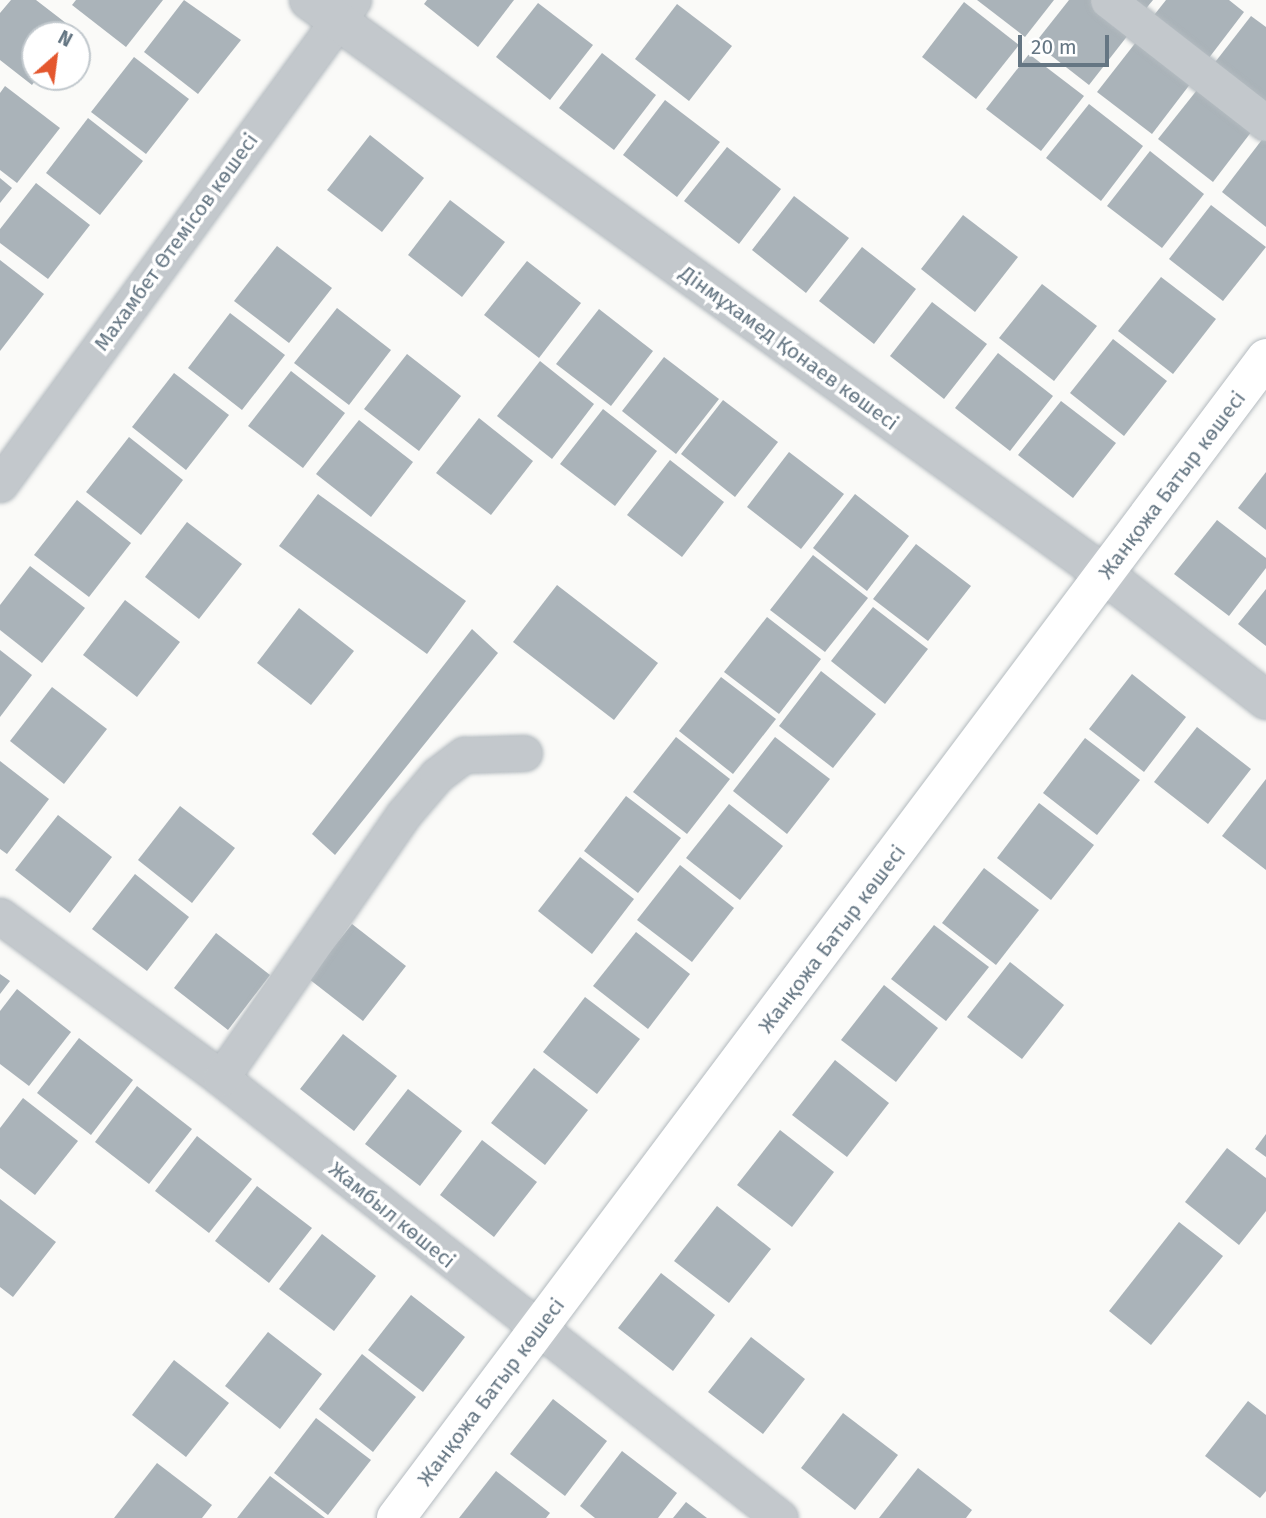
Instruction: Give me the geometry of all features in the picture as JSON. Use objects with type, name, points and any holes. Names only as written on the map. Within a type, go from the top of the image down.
[{"type":"main road","name":"Жанқожа Батыр көшесі","points":[[396,1518],[1266,358]]},
{"type":"street","points":[[1108,0],[1266,123]]},
{"type":"street","name":"Махамбет Өтемісов көшесі","points":[[0,484],[333,7]]},
{"type":"street","name":"Дінмұхамед Қонаев көшесі","points":[[333,7],[1105,575],[1266,700]]},
{"type":"street","points":[[221,1078],[403,815],[437,775],[464,755],[524,753]]},
{"type":"street","name":"Жамбыл көшесі","points":[[0,916],[221,1078],[537,1331],[780,1518]]},
{"type":"building","points":[[11,0],[36,0],[63,21],[21,21],[21,76],[0,60],[0,13]]},
{"type":"building","points":[[76,0],[163,0],[126,47],[72,5]]},
{"type":"building","points":[[184,0],[241,40],[198,94],[144,52]]},
{"type":"building","points":[[427,0],[514,0],[478,47],[424,4]]},
{"type":"building","points":[[977,0],[1054,0],[1025,37]]},
{"type":"building","points":[[1069,0],[1093,0],[1132,30],[1089,85],[1035,43]]},
{"type":"building","points":[[1117,0],[1153,0],[1139,17]]},
{"type":"building","points":[[1166,0],[1229,0],[1244,12],[1202,67],[1147,24]]},
{"type":"building","points":[[964,2],[1019,45],[976,99],[922,57]]},
{"type":"building","points":[[538,3],[593,45],[550,100],[496,57]]},
{"type":"building","points":[[677,4],[732,46],[689,101],[635,59]]},
{"type":"building","points":[[1251,16],[1266,27],[1266,109],[1209,70]]},
{"type":"building","points":[[1140,37],[1194,79],[1152,134],[1097,92]]},
{"type":"building","points":[[602,53],[656,95],[614,150],[559,108]]},
{"type":"building","points":[[1029,54],[1084,96],[1041,151],[986,109]]},
{"type":"building","points":[[134,57],[189,99],[146,154],[91,112]]},
{"type":"building","points":[[1201,85],[1255,127],[1213,182],[1158,139]]},
{"type":"building","points":[[5,86],[60,128],[17,183],[0,170],[0,93]]},
{"type":"building","points":[[665,100],[720,142],[677,197],[623,155]]},
{"type":"building","points":[[1089,104],[1143,146],[1101,201],[1046,158]]},
{"type":"building","points":[[88,118],[143,161],[100,215],[46,173]]},
{"type":"building","points":[[370,135],[424,178],[382,232],[327,190]]},
{"type":"building","points":[[1264,137],[1266,139],[1266,227],[1222,192]]},
{"type":"building","points":[[727,147],[781,189],[739,244],[684,201]]},
{"type":"building","points":[[1150,151],[1204,194],[1162,248],[1107,206]]},
{"type":"building","points":[[0,178],[12,188],[0,203]]},
{"type":"building","points":[[36,183],[90,225],[48,279],[0,243],[0,229]]},
{"type":"building","points":[[794,196],[849,238],[806,293],[752,250]]},
{"type":"building","points":[[450,200],[505,242],[462,297],[408,255]]},
{"type":"building","points":[[1211,205],[1266,247],[1223,301],[1169,259]]},
{"type":"building","points":[[963,215],[1018,257],[975,312],[921,269]]},
{"type":"building","points":[[277,246],[332,288],[289,343],[234,301]]},
{"type":"building","points":[[862,247],[916,289],[874,344],[819,301]]},
{"type":"building","points":[[0,260],[44,294],[0,351]]},
{"type":"building","points":[[527,261],[581,303],[539,358],[484,315]]},
{"type":"building","points":[[1161,277],[1216,319],[1173,374],[1118,331]]},
{"type":"building","points":[[1042,284],[1097,326],[1054,381],[999,338]]},
{"type":"building","points":[[932,302],[987,344],[944,399],[890,356]]},
{"type":"building","points":[[337,308],[391,350],[349,405],[294,363]]},
{"type":"building","points":[[599,309],[653,351],[611,406],[556,364]]},
{"type":"building","points":[[230,313],[285,355],[242,410],[188,368]]},
{"type":"building","points":[[1113,339],[1167,381],[1124,436],[1070,393]]},
{"type":"building","points":[[998,353],[1053,396],[1010,451],[955,408]]},
{"type":"building","points":[[407,354],[461,396],[419,451],[364,409]]},
{"type":"building","points":[[664,357],[719,399],[676,454],[622,411]]},
{"type":"building","points":[[540,361],[594,404],[552,459],[497,416]]},
{"type":"building","points":[[291,371],[345,413],[303,468],[248,426]]},
{"type":"building","points":[[174,373],[229,415],[186,470],[132,427]]},
{"type":"building","points":[[723,400],[778,442],[735,497],[681,454]]},
{"type":"building","points":[[1061,401],[1116,443],[1073,498],[1018,455]]},
{"type":"building","points":[[603,409],[657,451],[615,506],[560,464]]},
{"type":"building","points":[[479,418],[533,461],[491,515],[436,473]]},
{"type":"building","points":[[359,420],[413,462],[371,517],[316,474]]},
{"type":"building","points":[[129,437],[183,480],[141,535],[86,492]]},
{"type":"building","points":[[789,452],[844,494],[801,549],[747,507]]},
{"type":"building","points":[[670,460],[724,502],[682,557],[627,515]]},
{"type":"building","points":[[1266,472],[1266,530],[1238,508]]},
{"type":"building","points":[[318,494],[466,601],[427,654],[279,546]]},
{"type":"building","points":[[855,494],[909,536],[867,591],[813,548]]},
{"type":"building","points":[[77,500],[131,543],[89,597],[34,555]]},
{"type":"building","points":[[1217,520],[1266,558],[1266,568],[1229,616],[1174,574]]},
{"type":"building","points":[[187,522],[242,564],[199,619],[145,577]]},
{"type":"building","points":[[916,544],[971,586],[928,641],[873,599]]},
{"type":"building","points":[[813,555],[868,598],[825,652],[770,610]]},
{"type":"building","points":[[30,566],[85,608],[42,663],[0,630],[0,605]]},
{"type":"building","points":[[557,585],[658,663],[614,720],[513,642]]},
{"type":"building","points":[[1266,589],[1266,646],[1238,624]]},
{"type":"building","points":[[125,600],[180,642],[137,697],[83,655]]},
{"type":"building","points":[[873,607],[928,649],[885,704],[831,661]]},
{"type":"building","points":[[299,608],[354,651],[311,705],[257,663]]},
{"type":"building","points":[[767,617],[821,659],[779,714],[724,672]]},
{"type":"building","points":[[472,629],[498,653],[335,855],[312,834]]},
{"type":"building","points":[[0,650],[32,675],[0,717]]},
{"type":"building","points":[[821,671],[876,714],[833,768],[779,726]]},
{"type":"building","points":[[1132,674],[1186,717],[1144,772],[1089,729]]},
{"type":"building","points":[[721,677],[776,719],[733,774],[679,731]]},
{"type":"building","points":[[52,687],[107,729],[64,784],[10,741]]},
{"type":"building","points":[[1197,727],[1251,769],[1208,824],[1154,782]]},
{"type":"building","points":[[676,737],[730,779],[687,834],[633,792]]},
{"type":"building","points":[[775,737],[830,779],[787,834],[733,791]]},
{"type":"building","points":[[1085,738],[1140,780],[1097,835],[1043,793]]},
{"type":"building","points":[[0,761],[49,799],[7,854],[0,849]]},
{"type":"building","points":[[1266,779],[1266,870],[1222,836]]},
{"type":"building","points":[[626,796],[681,838],[638,893],[584,851]]},
{"type":"building","points":[[1039,803],[1094,845],[1051,900],[997,858]]},
{"type":"building","points":[[729,804],[783,846],[740,900],[686,858]]},
{"type":"building","points":[[180,806],[235,848],[192,903],[138,860]]},
{"type":"building","points":[[58,815],[112,857],[70,913],[15,870]]},
{"type":"building","points":[[580,857],[634,899],[592,954],[538,911]]},
{"type":"building","points":[[680,865],[734,908],[692,962],[637,920]]},
{"type":"building","points":[[984,868],[1039,910],[996,965],[942,923]]},
{"type":"building","points":[[135,874],[189,917],[147,971],[92,929]]},
{"type":"building","points":[[352,924],[406,966],[363,1021],[309,979]]},
{"type":"building","points":[[934,925],[989,967],[946,1021],[891,979]]},
{"type":"building","points":[[636,932],[690,974],[648,1029],[593,986]]},
{"type":"building","points":[[216,933],[270,975],[228,1030],[174,988]]},
{"type":"building","points":[[1010,962],[1064,1005],[1022,1059],[967,1017]]},
{"type":"building","points":[[0,974],[10,981],[0,994]]},
{"type":"building","points":[[884,985],[938,1028],[896,1082],[841,1040]]},
{"type":"building","points":[[17,989],[71,1032],[29,1086],[0,1064],[0,1011]]},
{"type":"building","points":[[585,997],[640,1039],[597,1094],[543,1052]]},
{"type":"building","points":[[343,1034],[397,1076],[354,1131],[300,1089]]},
{"type":"building","points":[[79,1038],[133,1080],[91,1135],[37,1093]]},
{"type":"building","points":[[835,1060],[889,1103],[847,1157],[792,1115]]},
{"type":"building","points":[[534,1068],[588,1110],[545,1165],[491,1123]]},
{"type":"building","points":[[137,1086],[192,1129],[149,1184],[95,1142]]},
{"type":"building","points":[[408,1089],[462,1131],[420,1186],[365,1144]]},
{"type":"building","points":[[23,1098],[78,1141],[35,1195],[0,1168],[0,1128]]},
{"type":"building","points":[[780,1130],[834,1172],[792,1227],[737,1185]]},
{"type":"building","points":[[1266,1134],[1266,1157],[1255,1149]]},
{"type":"building","points":[[197,1136],[252,1179],[209,1233],[155,1191]]},
{"type":"building","points":[[482,1140],[537,1182],[494,1237],[440,1195]]},
{"type":"building","points":[[1227,1148],[1266,1178],[1266,1211],[1239,1245],[1185,1202]]},
{"type":"building","points":[[257,1186],[312,1228],[269,1283],[215,1241]]},
{"type":"building","points":[[0,1199],[56,1242],[13,1297],[0,1287]]},
{"type":"building","points":[[717,1206],[771,1249],[729,1303],[674,1261]]},
{"type":"building","points":[[1179,1222],[1223,1256],[1151,1345],[1109,1311]]},
{"type":"building","points":[[322,1234],[376,1276],[334,1331],[279,1289]]},
{"type":"building","points":[[661,1273],[715,1315],[673,1371],[618,1328]]},
{"type":"building","points":[[411,1295],[465,1337],[423,1392],[368,1350]]},
{"type":"building","points":[[268,1332],[322,1374],[280,1429],[225,1386]]},
{"type":"building","points":[[751,1337],[805,1379],[763,1434],[708,1392]]},
{"type":"building","points":[[362,1354],[416,1397],[373,1452],[319,1409]]},
{"type":"building","points":[[174,1360],[229,1403],[186,1457],[132,1415]]},
{"type":"building","points":[[553,1399],[607,1441],[565,1496],[510,1454]]},
{"type":"building","points":[[1248,1401],[1266,1415],[1266,1491],[1260,1498],[1205,1456]]},
{"type":"building","points":[[843,1413],[898,1455],[855,1510],[801,1468]]},
{"type":"building","points":[[316,1418],[371,1460],[328,1515],[274,1473]]},
{"type":"building","points":[[622,1451],[677,1493],[658,1518],[595,1518],[580,1506]]},
{"type":"building","points":[[157,1463],[212,1505],[202,1518],[114,1518]]},
{"type":"building","points":[[918,1468],[972,1510],[966,1518],[879,1518]]},
{"type":"building","points":[[496,1471],[550,1513],[546,1518],[459,1518]]},
{"type":"building","points":[[270,1476],[325,1518],[237,1518]]},
{"type":"building","points":[[686,1502],[707,1518],[673,1518]]}]
